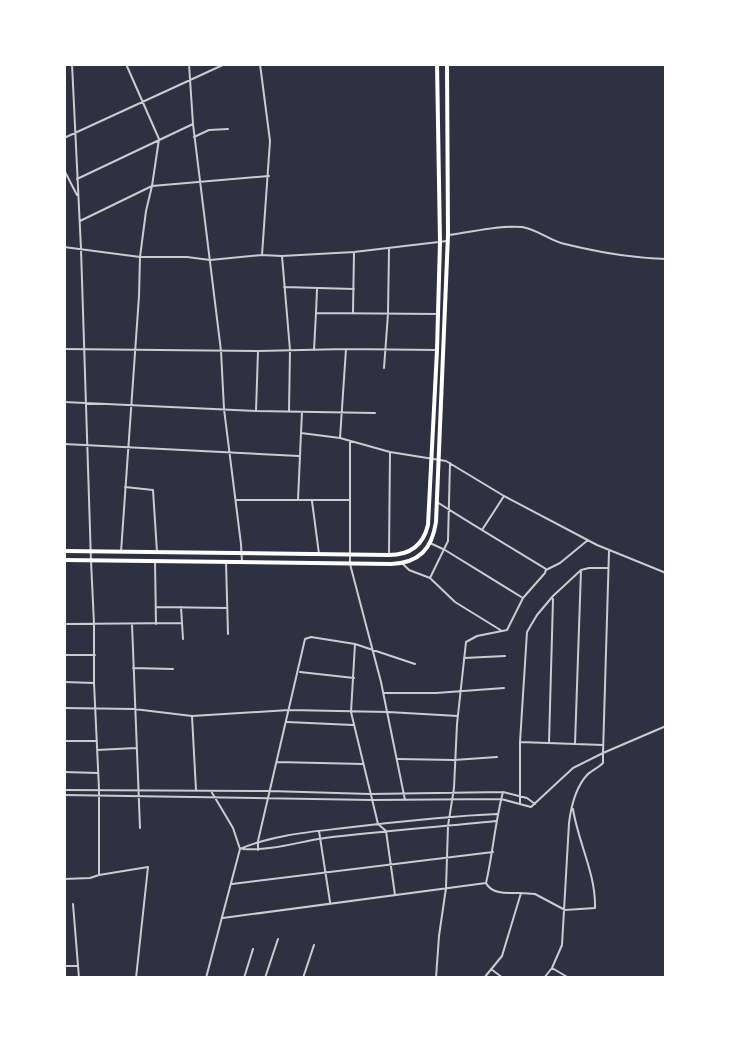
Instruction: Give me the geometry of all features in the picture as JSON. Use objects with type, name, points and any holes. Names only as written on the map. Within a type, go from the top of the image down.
[{"type":"main road","points":[[64,551],[400,555],[411,551],[419,544],[425,535],[428,519],[437,350],[440,207],[437,64]]},
{"type":"main road","points":[[64,560],[402,563],[416,558],[430,543],[435,531],[437,502],[448,235],[447,64]]},
{"type":"main road","points":[[440,207],[448,206]]},
{"type":"main road","points":[[135,552],[135,561]]},
{"type":"street","points":[[72,64],[87,403],[94,683],[99,773],[99,875]]},
{"type":"street","points":[[121,552],[140,296],[140,257],[159,139],[126,64]]},
{"type":"street","points":[[189,64],[194,137],[221,351],[224,409],[242,562]]},
{"type":"street","points":[[64,138],[225,64]]},
{"type":"street","points":[[260,64],[270,141],[262,255]]},
{"type":"street","points":[[77,179],[193,124]]},
{"type":"street","points":[[194,137],[209,130],[228,129]]},
{"type":"street","points":[[64,170],[78,197]]},
{"type":"street","points":[[80,221],[152,186],[268,176]]},
{"type":"street","points":[[448,235],[514,227],[526,228],[550,240],[565,244],[647,258],[666,259]]},
{"type":"street","points":[[64,248],[140,257],[187,256],[210,260],[262,255],[354,252],[447,241]]},
{"type":"street","points":[[384,368],[389,249]]},
{"type":"street","points":[[353,312],[354,252]]},
{"type":"street","points":[[282,256],[290,350],[289,411]]},
{"type":"street","points":[[284,287],[354,289]]},
{"type":"street","points":[[314,350],[317,289]]},
{"type":"street","points":[[316,313],[438,314]]},
{"type":"street","points":[[64,349],[437,350]]},
{"type":"street","points":[[340,438],[346,349]]},
{"type":"street","points":[[256,411],[258,351]]},
{"type":"street","points":[[64,402],[256,411],[375,413]]},
{"type":"street","points":[[298,500],[302,412]]},
{"type":"street","points":[[301,433],[340,438],[430,460],[444,460],[504,496],[609,551],[666,573]]},
{"type":"street","points":[[350,441],[350,564],[384,693],[405,800]]},
{"type":"street","points":[[64,444],[299,456]]},
{"type":"street","points":[[389,555],[390,452]]},
{"type":"street","points":[[430,578],[448,540],[450,464]]},
{"type":"street","points":[[125,487],[153,490],[157,553]]},
{"type":"street","points":[[482,530],[504,496]]},
{"type":"street","points":[[236,500],[349,500]]},
{"type":"street","points":[[311,500],[320,554]]},
{"type":"street","points":[[437,502],[546,570]]},
{"type":"street","points":[[436,978],[446,888],[448,826],[453,794],[454,760],[466,642],[471,638],[502,632],[509,628],[523,598],[546,570],[560,563],[588,540]]},
{"type":"street","points":[[430,543],[523,598]]},
{"type":"street","points":[[544,978],[552,968],[562,945],[568,835],[573,806],[581,783],[588,774],[603,763],[609,551]]},
{"type":"street","points":[[155,561],[156,624]]},
{"type":"street","points":[[226,562],[228,634]]},
{"type":"street","points":[[402,563],[409,570],[430,578],[455,602],[502,632]]},
{"type":"street","points":[[520,804],[520,742],[527,632],[537,615],[581,570],[608,568]]},
{"type":"street","points":[[575,744],[581,570]]},
{"type":"street","points":[[549,743],[553,597]]},
{"type":"street","points":[[156,607],[227,608]]},
{"type":"street","points":[[182,607],[183,639]]},
{"type":"street","points":[[64,624],[182,623]]},
{"type":"street","points":[[132,624],[140,828]]},
{"type":"street","points":[[258,850],[258,841],[307,638],[355,644],[415,664]]},
{"type":"street","points":[[355,644],[351,712],[378,824],[386,831],[395,895]]},
{"type":"street","points":[[64,655],[95,655]]},
{"type":"street","points":[[464,658],[505,656]]},
{"type":"street","points":[[133,668],[173,669]]},
{"type":"street","points":[[298,671],[354,678]]},
{"type":"street","points":[[64,682],[94,683]]},
{"type":"street","points":[[384,693],[504,688]]},
{"type":"street","points":[[64,708],[134,709],[192,716],[290,711],[388,712],[458,716]]},
{"type":"street","points":[[192,716],[196,790]]},
{"type":"street","points":[[287,722],[354,725]]},
{"type":"street","points":[[64,795],[372,800],[501,799],[530,807],[536,804],[573,768],[666,726]]},
{"type":"street","points":[[64,741],[97,741]]},
{"type":"street","points":[[520,742],[603,745]]},
{"type":"street","points":[[98,750],[136,748]]},
{"type":"street","points":[[398,759],[454,760],[497,757]]},
{"type":"street","points":[[277,762],[363,764]]},
{"type":"street","points":[[64,772],[99,773]]},
{"type":"street","points":[[64,790],[138,789],[370,794],[502,792],[520,796],[536,804]]},
{"type":"street","points":[[206,978],[240,849],[233,828],[210,790]]},
{"type":"street","points":[[502,792],[486,883],[489,889],[535,894],[565,910],[596,906],[573,806]]},
{"type":"street","points":[[240,849],[258,841],[319,831],[450,816],[497,814]]},
{"type":"street","points":[[240,849],[258,850],[321,838],[496,821]]},
{"type":"street","points":[[319,831],[330,903]]},
{"type":"street","points":[[232,884],[493,852]]},
{"type":"street","points":[[64,879],[90,878],[141,867],[148,868],[136,978]]},
{"type":"street","points":[[223,918],[486,883]]},
{"type":"street","points":[[484,978],[502,956],[521,893]]},
{"type":"street","points":[[73,904],[79,978]]},
{"type":"street","points":[[265,978],[278,939]]},
{"type":"street","points":[[303,978],[314,945]]},
{"type":"street","points":[[244,978],[253,949]]},
{"type":"street","points":[[64,966],[78,966]]},
{"type":"street","points":[[552,968],[568,978]]},
{"type":"street","points":[[491,969],[503,978]]}]
